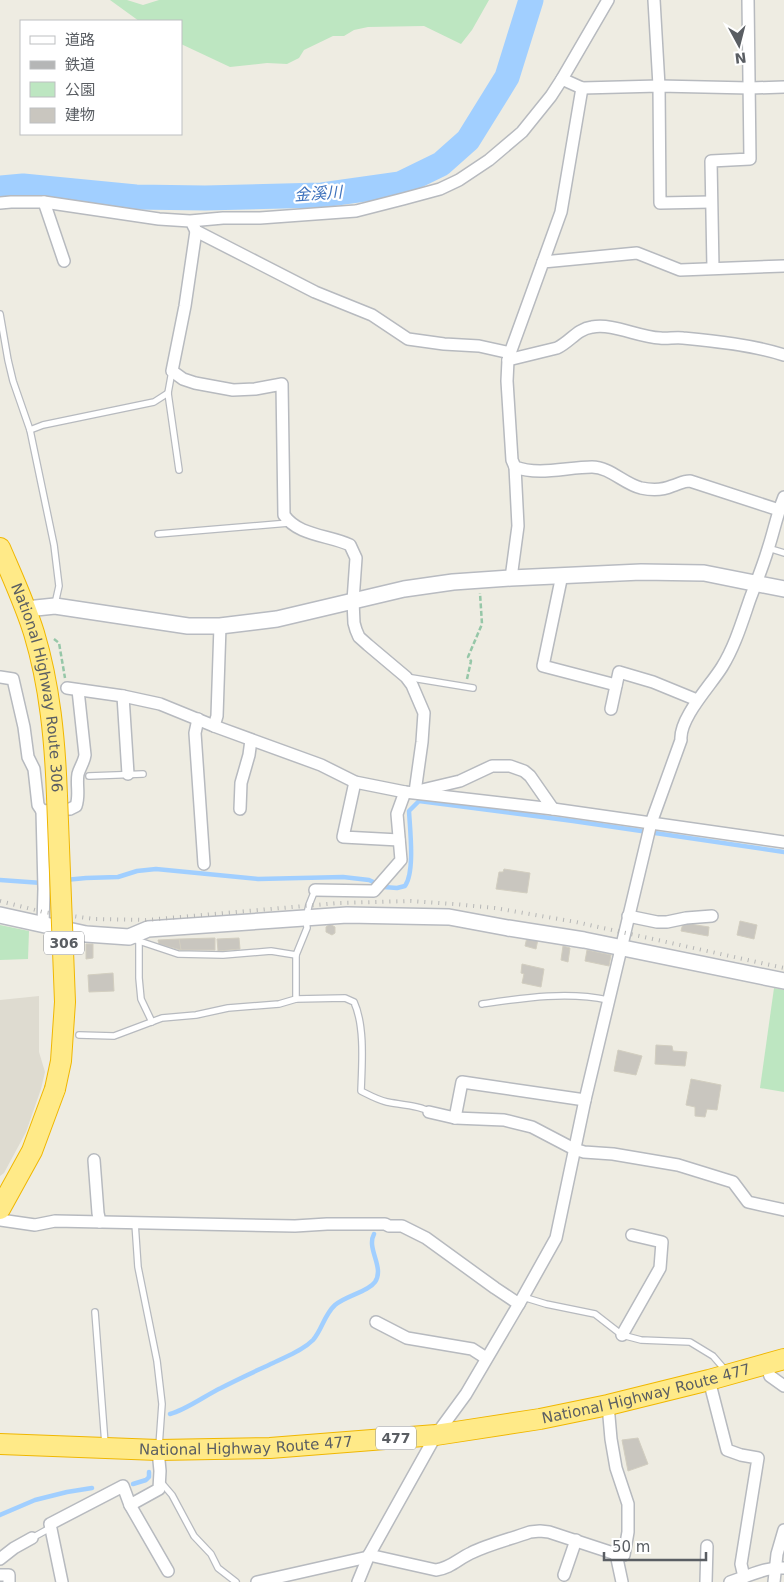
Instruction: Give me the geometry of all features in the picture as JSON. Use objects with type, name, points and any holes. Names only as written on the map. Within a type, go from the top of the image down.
[{"type":"highway","name":"National Highway Route 306","points":[[0,548],[26,609],[42,662],[50,707],[56,754],[66,1002],[61,1061],[55,1089],[32,1151],[0,1209]]},
{"type":"highway","name":"National Highway Route 477","points":[[0,1444],[158,1450],[270,1448],[436,1435],[540,1419],[608,1405],[775,1362]]},
{"type":"street","points":[[193,226],[223,218],[260,218],[356,210],[403,200],[440,189],[459,180],[489,160],[522,132],[551,96],[608,0]]},
{"type":"street","points":[[654,0],[659,86],[660,203],[711,202]]},
{"type":"street","points":[[713,268],[711,161],[750,159],[748,0]]},
{"type":"street","points":[[562,79],[582,88],[659,86],[784,87]]},
{"type":"street","points":[[511,578],[518,526],[515,467],[512,460],[508,406],[509,356],[561,212],[582,88]]},
{"type":"street","points":[[44,202],[64,261]]},
{"type":"street","points":[[0,203],[44,202],[159,219],[193,226],[315,292],[372,314],[408,339],[479,346],[509,356],[557,348],[564,345],[580,331],[595,326],[659,338],[680,338],[741,346],[784,355]]},
{"type":"street","points":[[193,226],[185,306],[172,371],[183,379],[233,390],[256,389],[282,384],[284,515],[289,523],[301,529],[350,546],[356,558],[353,601],[354,623],[359,637],[406,677],[412,685],[424,713],[422,742],[410,792],[397,814],[401,860],[374,891],[315,890]]},
{"type":"street","points":[[543,262],[637,253],[680,270],[784,266]]},
{"type":"street","points":[[515,467],[524,470],[545,471],[594,467],[604,470],[633,486],[648,489],[670,487],[690,481],[778,510]]},
{"type":"street","points":[[358,1582],[368,1556],[436,1435],[466,1394],[556,1238],[585,1100],[651,823],[682,740],[681,735],[698,700],[722,667],[734,643],[756,584],[778,510],[784,497]]},
{"type":"street","points":[[26,609],[55,606],[188,626],[220,626],[278,619],[404,589],[453,582],[511,578],[641,572],[704,573],[784,590]]},
{"type":"street","points":[[562,575],[543,666],[616,685]]},
{"type":"street","points":[[214,726],[217,716],[220,626]]},
{"type":"street","points":[[611,709],[619,672],[653,682],[698,700]]},
{"type":"street","points":[[0,677],[13,679],[24,727],[28,757],[34,769],[38,805],[42,811],[43,925]]},
{"type":"street","points":[[42,811],[70,809],[76,806],[79,799],[78,773],[84,762],[85,754],[72,689],[123,696],[160,704],[321,765],[355,782],[410,792],[553,809],[784,842]]},
{"type":"street","points":[[123,696],[128,774]]},
{"type":"street","points":[[198,719],[195,733],[204,864]]},
{"type":"street","points":[[240,809],[241,783],[251,740]]},
{"type":"street","points":[[410,792],[460,781],[492,766],[510,766],[524,770],[553,809]]},
{"type":"street","points":[[355,782],[344,837],[399,840]]},
{"type":"street","points":[[0,915],[86,934],[134,939],[148,930],[347,915],[449,917],[584,940],[784,981]]},
{"type":"street","points":[[628,916],[657,922],[712,916]]},
{"type":"street","points":[[455,1118],[462,1082],[585,1100]]},
{"type":"street","points":[[429,1112],[455,1118],[504,1120],[532,1128],[584,1152],[613,1154],[678,1165],[734,1182],[748,1202],[784,1210]]},
{"type":"street","points":[[94,1160],[100,1222]]},
{"type":"street","points":[[0,1220],[35,1225],[54,1221],[295,1226],[384,1224],[402,1226],[426,1238],[495,1288],[521,1300]]},
{"type":"street","points":[[622,1336],[660,1268],[662,1242],[632,1235]]},
{"type":"street","points":[[376,1322],[407,1338],[472,1350],[486,1358]]},
{"type":"street","points":[[775,1362],[770,1376],[784,1386]]},
{"type":"street","points":[[710,1380],[727,1450],[758,1458],[741,1564],[744,1577]]},
{"type":"street","points":[[257,1582],[368,1556],[436,1570],[444,1569],[472,1552],[540,1530],[624,1555],[628,1532],[628,1504],[616,1468],[608,1405]]},
{"type":"street","points":[[130,1505],[159,1488],[158,1450]]},
{"type":"street","points":[[62,1582],[50,1524],[123,1486],[130,1505],[168,1572]]},
{"type":"street","points":[[774,1582],[779,1568],[777,1554],[784,1530]]},
{"type":"street","points":[[0,1559],[14,1548],[32,1538]]},
{"type":"street","points":[[564,1575],[576,1540]]},
{"type":"street","points":[[706,1582],[707,1546]]},
{"type":"street","points":[[616,1554],[622,1582]]},
{"type":"street","points":[[730,1582],[763,1570],[779,1568]]},
{"type":"street","points":[[614,1582],[619,1570]]},
{"type":"street","points":[[0,1575],[9,1575],[9,1582]]},
{"type":"lane","points":[[0,314],[5,348],[13,381],[30,430],[58,572],[59,586],[55,606]]},
{"type":"lane","points":[[172,371],[168,393],[179,470]]},
{"type":"lane","points":[[30,430],[43,425],[154,402],[168,393]]},
{"type":"lane","points":[[158,534],[289,523]]},
{"type":"lane","points":[[768,548],[784,552]]},
{"type":"lane","points":[[406,677],[473,688]]},
{"type":"lane","points":[[89,776],[143,774]]},
{"type":"lane","points":[[296,999],[296,955],[307,928],[306,918],[315,890]]},
{"type":"lane","points":[[152,1022],[141,998],[134,939],[178,954],[271,951],[296,955]]},
{"type":"lane","points":[[482,1004],[537,996],[608,1000]]},
{"type":"lane","points":[[79,1035],[114,1036],[168,1017],[228,1008],[279,1004],[296,999],[345,998],[354,1002],[356,1006],[361,1037],[361,1091],[385,1102],[426,1108],[429,1112]]},
{"type":"lane","points":[[135,1223],[138,1267],[157,1361],[162,1404],[158,1450]]},
{"type":"lane","points":[[521,1300],[595,1314],[622,1336],[641,1340],[690,1342],[713,1356],[730,1374]]},
{"type":"lane","points":[[95,1312],[102,1418],[106,1449]]},
{"type":"lane","points":[[160,1480],[172,1495],[194,1536],[211,1554],[218,1568],[236,1582]]},
{"type":"lane","points":[[32,1538],[50,1528]]},
{"type":"path","points":[[466,686],[471,661],[468,657],[482,624],[480,589]]},
{"type":"path","points":[[54,639],[59,643],[72,689]]},
{"type":"shaded area","points":[[39,996],[39,1052],[45,1072],[26,1132],[4,1173],[0,1176],[0,1000]]},
{"type":"green space","points":[[110,0],[127,0],[143,5],[159,0],[489,0],[472,30],[461,44],[424,26],[368,27],[354,30],[344,36],[333,36],[304,50],[299,58],[287,64],[267,63],[230,67],[182,44],[182,20],[138,20]]},
{"type":"green space","points":[[0,925],[29,931],[28,959],[0,960]]},
{"type":"green space","points":[[774,988],[784,990],[784,1092],[760,1088]]},
{"type":"building","points":[[504,869],[530,873],[527,893],[496,889],[499,872],[503,872]]},
{"type":"building","points":[[740,921],[757,925],[754,939],[737,935]]},
{"type":"building","points":[[683,923],[709,927],[708,936],[681,931]]},
{"type":"building","points":[[330,924],[335,927],[335,933],[332,935],[326,932],[326,927]]},
{"type":"building","points":[[527,937],[538,939],[536,949],[525,946]]},
{"type":"building","points":[[215,938],[215,950],[181,950],[179,939]]},
{"type":"building","points":[[239,938],[240,949],[218,951],[217,939]]},
{"type":"building","points":[[179,939],[181,950],[159,944],[158,940]]},
{"type":"building","points":[[86,944],[93,944],[93,958],[86,959]]},
{"type":"building","points":[[563,946],[570,948],[568,962],[561,960]]},
{"type":"building","points":[[587,950],[611,955],[609,966],[585,961]]},
{"type":"building","points":[[522,964],[544,969],[541,987],[522,983],[524,974],[521,973]]},
{"type":"building","points":[[113,973],[114,991],[89,992],[88,975]]},
{"type":"building","points":[[656,1045],[672,1046],[673,1051],[687,1052],[685,1066],[655,1064]]},
{"type":"building","points":[[618,1050],[642,1056],[636,1075],[614,1071]]},
{"type":"building","points":[[691,1079],[721,1085],[717,1110],[707,1109],[705,1117],[695,1116],[695,1107],[686,1105]]},
{"type":"building","points":[[638,1438],[648,1464],[628,1471],[622,1440]]},
{"type":"waterway","name":"金溪川","points":[[0,188],[23,186],[136,197],[205,198],[322,195],[400,184],[441,164],[468,140],[507,77],[531,0]]},
{"type":"waterway","points":[[65,880],[118,877],[137,871],[156,869],[258,879],[343,877],[369,880],[384,887],[397,888],[405,886],[408,880],[411,861],[409,811],[419,801],[573,821],[784,852]]},
{"type":"waterway","points":[[0,880],[42,883]]},
{"type":"waterway","points":[[170,1414],[309,1344],[335,1305],[375,1282],[378,1270],[372,1246],[374,1234]]},
{"type":"waterway","points":[[133,1484],[146,1480],[149,1477],[149,1472]]},
{"type":"waterway","points":[[0,1515],[35,1500],[92,1488]]},
{"type":"railway","points":[[0,901],[43,912],[94,919],[146,920],[338,903],[411,901],[454,904],[495,908],[576,922],[784,968]]}]
